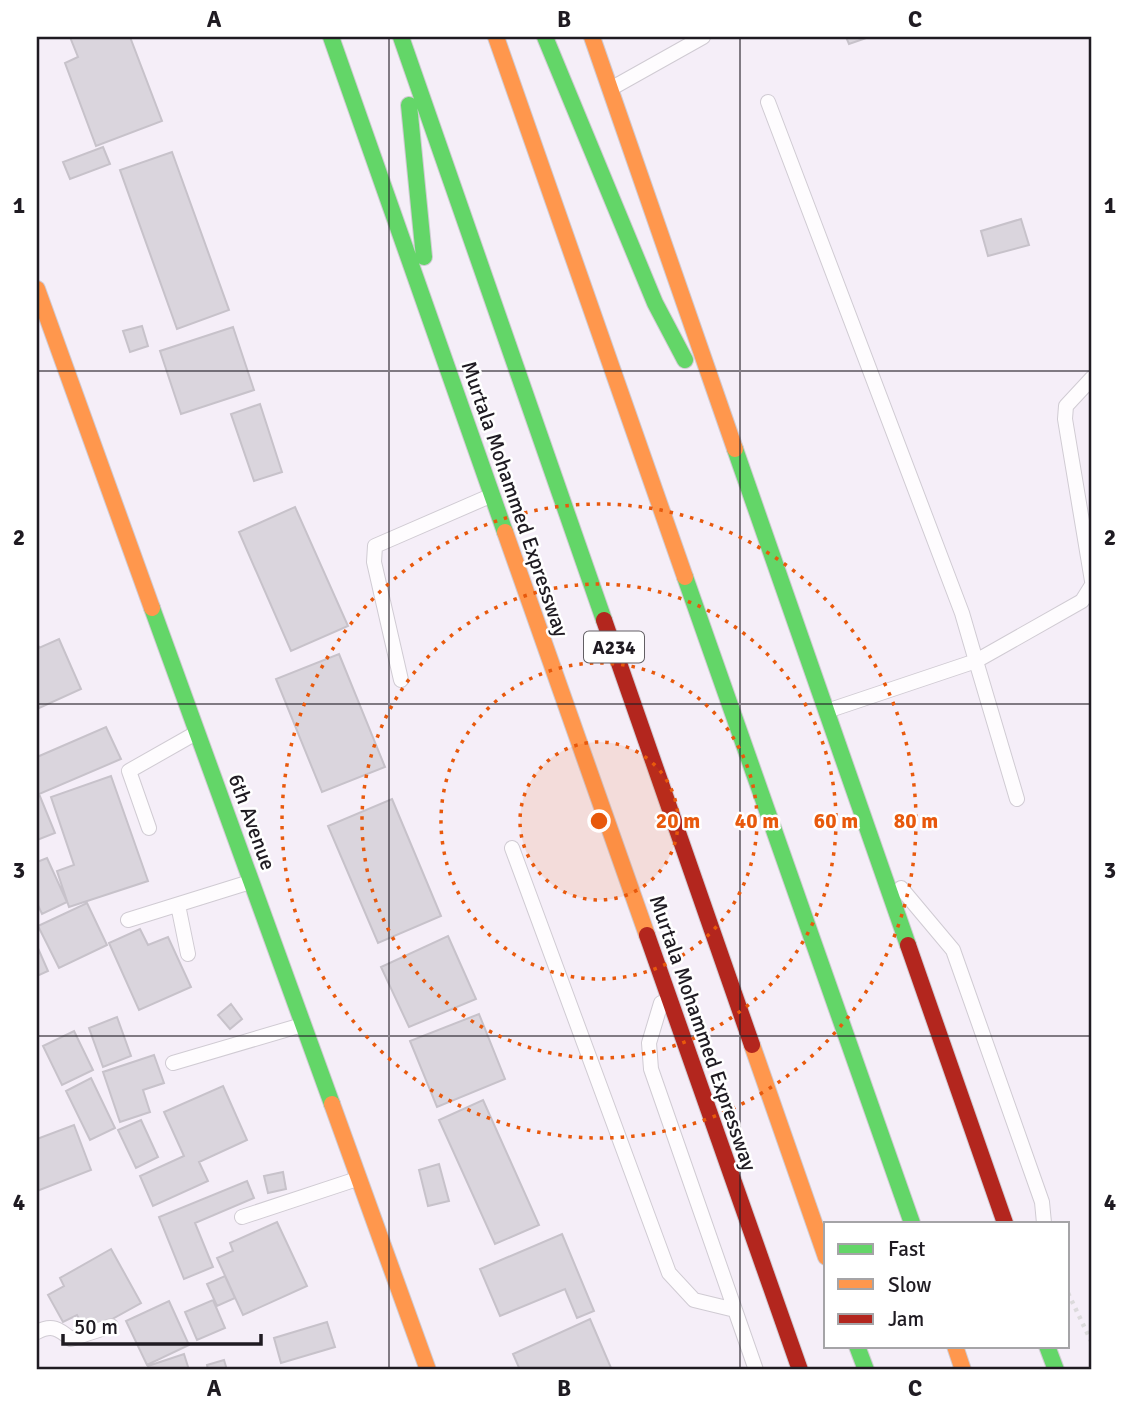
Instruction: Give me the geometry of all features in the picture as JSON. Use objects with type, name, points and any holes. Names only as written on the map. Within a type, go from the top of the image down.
[{"type":"main road","name":"Murtala Mohammed Expressway","points":[[331,37],[800,1370]]},
{"type":"main road","points":[[496,37],[912,1222]]},
{"type":"main road","points":[[545,37],[655,303],[747,480]]},
{"type":"main road","points":[[592,37],[1005,1222]]},
{"type":"main road","name":"Murtala Mohammed Expressway","points":[[401,38],[824,1251]]},
{"type":"main road","points":[[401,38],[431,322]]},
{"type":"main road","name":"6th Avenue","points":[[37,289],[428,1370]]},
{"type":"main road","points":[[858,1348],[866,1370]]},
{"type":"main road","points":[[956,1348],[963,1370]]},
{"type":"main road","points":[[1048,1348],[1056,1370]]},
{"type":"lane","points":[[610,89],[703,37]]},
{"type":"lane","points":[[768,102],[962,613],[1017,799]]},
{"type":"lane","points":[[827,711],[976,661],[1082,601],[1092,583],[1065,419],[1066,406],[1092,378]]},
{"type":"lane","points":[[401,680],[374,562],[375,546],[492,496]]},
{"type":"lane","points":[[149,828],[129,771],[197,732]]},
{"type":"lane","points":[[512,848],[669,1273],[694,1300],[735,1310]]},
{"type":"lane","points":[[881,866],[938,929],[953,950],[1042,1202],[1044,1222]]},
{"type":"lane","points":[[128,920],[251,881]]},
{"type":"lane","points":[[178,905],[188,954]]},
{"type":"lane","points":[[665,988],[649,1043],[651,1069],[756,1370]]},
{"type":"lane","points":[[173,1063],[303,1025]]},
{"type":"lane","points":[[242,1217],[359,1179]]},
{"type":"lane","points":[[37,1332],[46,1327],[56,1328],[71,1339],[111,1326]]},
{"type":"path","points":[[1070,1297],[1092,1343]]},
{"type":"building","points":[[70,37],[130,37],[162,121],[96,146],[65,63],[78,57]]},
{"type":"building","points":[[846,37],[869,37],[849,44]]},
{"type":"building","points":[[103,147],[110,164],[70,179],[63,162]]},
{"type":"building","points":[[172,152],[229,310],[177,329],[120,170]]},
{"type":"building","points":[[1021,219],[1029,245],[988,256],[981,231]]},
{"type":"building","points":[[142,326],[148,346],[130,352],[123,331]]},
{"type":"building","points":[[233,327],[254,390],[181,414],[160,351]]},
{"type":"building","points":[[260,404],[282,472],[254,481],[231,414]]},
{"type":"building","points":[[295,507],[348,626],[291,651],[239,532]]},
{"type":"building","points":[[59,639],[81,689],[37,709],[37,642],[39,648]]},
{"type":"building","points":[[339,654],[385,767],[322,792],[276,679]]},
{"type":"building","points":[[106,727],[121,759],[39,794],[55,833],[37,840],[37,757]]},
{"type":"building","points":[[111,776],[148,881],[69,907],[57,871],[74,865],[51,797]]},
{"type":"building","points":[[392,799],[441,916],[378,943],[328,826]]},
{"type":"building","points":[[47,858],[67,902],[42,914],[37,903],[37,862]]},
{"type":"building","points":[[87,903],[107,945],[59,968],[38,926]]},
{"type":"building","points":[[140,929],[148,945],[168,937],[191,987],[139,1010],[109,943]]},
{"type":"building","points":[[448,936],[476,999],[409,1027],[381,967]]},
{"type":"building","points":[[37,946],[48,971],[37,976]]},
{"type":"building","points":[[231,1004],[242,1019],[230,1029],[218,1015]]},
{"type":"building","points":[[479,1014],[505,1079],[437,1107],[410,1041]]},
{"type":"building","points":[[117,1017],[131,1056],[103,1067],[89,1028]]},
{"type":"building","points":[[74,1031],[93,1070],[62,1085],[43,1046]]},
{"type":"building","points":[[154,1055],[164,1083],[143,1090],[150,1112],[120,1122],[103,1072]]},
{"type":"building","points":[[91,1078],[115,1128],[90,1140],[66,1091]]},
{"type":"building","points":[[223,1086],[247,1140],[199,1162],[208,1181],[153,1206],[140,1176],[184,1156],[164,1112]]},
{"type":"building","points":[[483,1100],[539,1225],[495,1244],[439,1120]]},
{"type":"building","points":[[141,1120],[158,1157],[136,1168],[118,1130]]},
{"type":"building","points":[[74,1125],[91,1170],[37,1191],[37,1139]]},
{"type":"building","points":[[439,1164],[449,1201],[428,1206],[419,1170]]},
{"type":"building","points":[[283,1172],[286,1189],[268,1193],[264,1176]]},
{"type":"building","points":[[247,1181],[254,1198],[195,1223],[213,1267],[184,1279],[159,1217]]},
{"type":"building","points":[[277,1222],[307,1286],[243,1315],[217,1258],[233,1251],[230,1243]]},
{"type":"building","points":[[562,1234],[594,1311],[577,1318],[565,1289],[500,1316],[480,1269]]},
{"type":"building","points":[[111,1249],[141,1303],[87,1333],[77,1315],[63,1322],[48,1295],[64,1286],[60,1278]]},
{"type":"building","points":[[225,1276],[235,1298],[217,1306],[207,1284]]},
{"type":"building","points":[[213,1300],[225,1328],[197,1340],[185,1312]]},
{"type":"building","points":[[169,1301],[189,1345],[147,1365],[126,1321]]},
{"type":"building","points":[[590,1319],[611,1368],[520,1370],[513,1354]]},
{"type":"building","points":[[327,1322],[335,1347],[281,1363],[274,1338]]},
{"type":"building","points":[[184,1354],[189,1370],[149,1370],[148,1366]]},
{"type":"building","points":[[224,1360],[227,1370],[208,1370],[207,1365]]},
{"type":"traffic: fast","points":[[331,37],[505,532]]},
{"type":"traffic: fast","points":[[401,37],[604,620]]},
{"type":"traffic: fast","points":[[545,37],[655,303],[685,360]]},
{"type":"traffic: fast","points":[[409,105],[424,257]]},
{"type":"traffic: fast","points":[[735,449],[908,945]]},
{"type":"traffic: fast","points":[[685,577],[912,1222]]},
{"type":"traffic: fast","points":[[152,608],[332,1104]]},
{"type":"traffic: fast","points":[[858,1348],[866,1370]]},
{"type":"traffic: fast","points":[[1048,1348],[1056,1370]]},
{"type":"traffic: slow","points":[[496,37],[685,577]]},
{"type":"traffic: slow","points":[[592,37],[735,449]]},
{"type":"traffic: slow","points":[[37,289],[152,608]]},
{"type":"traffic: slow","points":[[505,532],[647,935]]},
{"type":"traffic: slow","points":[[752,1045],[824,1251]]},
{"type":"traffic: slow","points":[[332,1104],[428,1370]]},
{"type":"traffic: slow","points":[[956,1348],[963,1370]]},
{"type":"traffic: jam","points":[[604,620],[752,1045]]},
{"type":"traffic: jam","points":[[647,935],[800,1370]]},
{"type":"traffic: jam","points":[[908,945],[1005,1222]]}]
